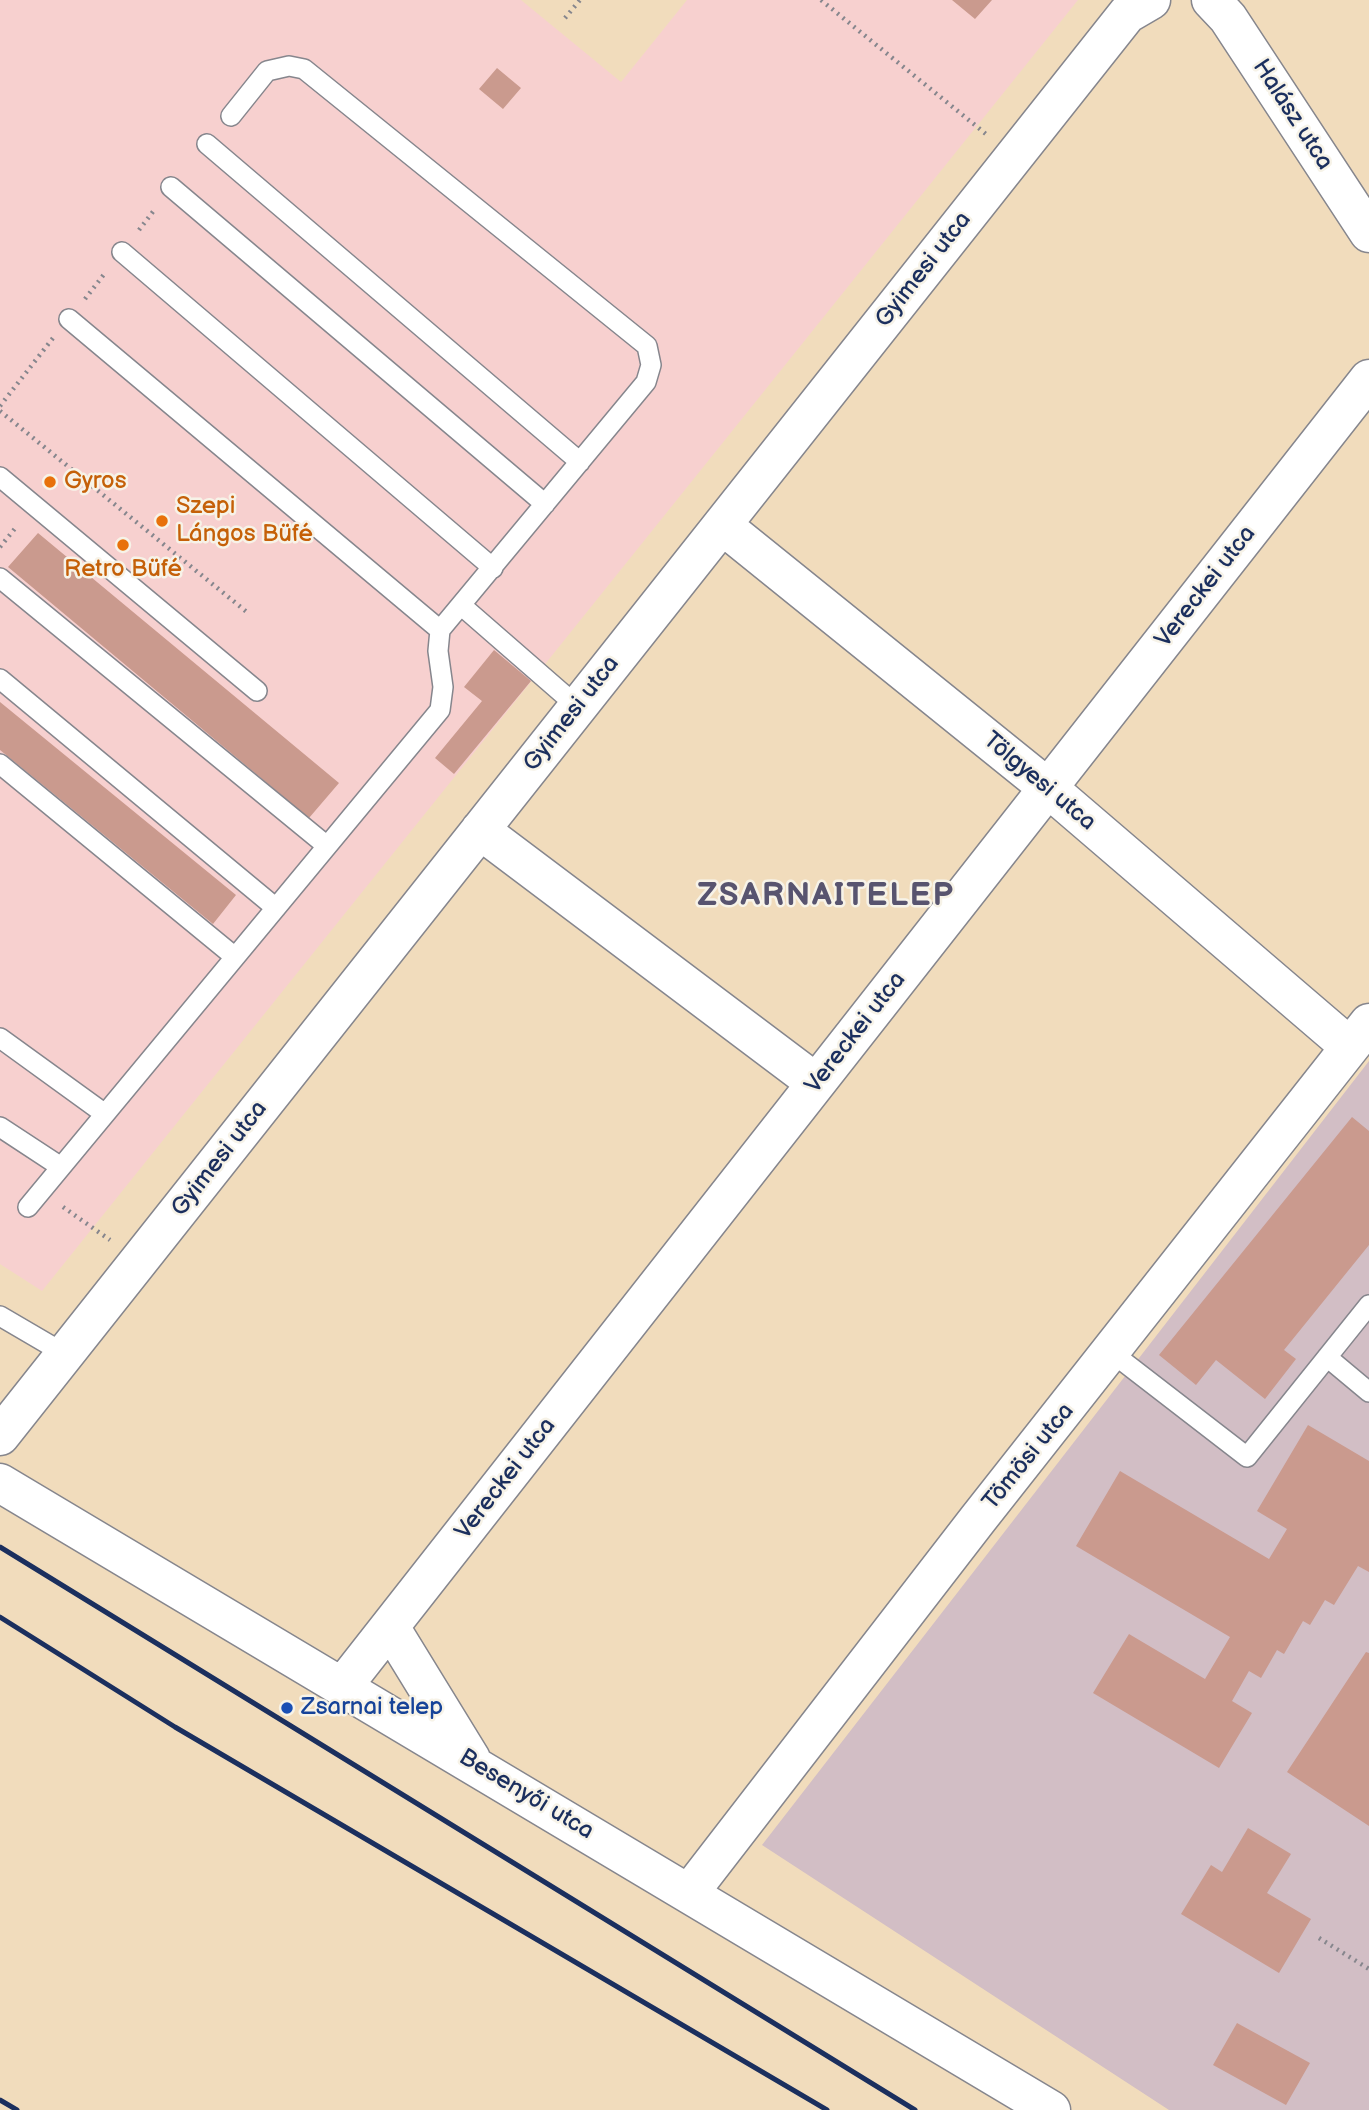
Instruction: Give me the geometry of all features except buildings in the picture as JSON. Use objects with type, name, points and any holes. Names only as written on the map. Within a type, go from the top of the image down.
[{"type":"street","name":"Gyimesi utca","points":[[0,1436],[1013,156],[1127,14],[1151,0]]},
{"type":"street","name":"Halász utca","points":[[1210,0],[1228,18],[1369,233]]},
{"type":"street","name":"Vereckei utca","points":[[343,1686],[1369,379]]},
{"type":"street","name":"Tölgyesi utca","points":[[722,525],[1359,1035]]},
{"type":"street","points":[[480,830],[816,1083]]},
{"type":"street","name":"Tömösi utca","points":[[690,1892],[978,1519],[1359,1035]]},
{"type":"street","name":"Besenyői utca","points":[[0,1483],[690,1892],[1051,2110]]},
{"type":"street","points":[[390,1627],[474,1764]]},
{"type":"lane","points":[[35,1199],[440,710],[443,687],[438,651],[440,630],[646,382],[651,365],[647,346],[304,69],[289,66],[267,71],[231,116]]},
{"type":"lane","points":[[207,144],[580,462]]},
{"type":"lane","points":[[172,187],[545,504]]},
{"type":"lane","points":[[122,252],[493,568]]},
{"type":"lane","points":[[69,319],[440,630]]},
{"type":"lane","points":[[0,478],[257,691]]},
{"type":"lane","points":[[0,578],[327,846]]},
{"type":"lane","points":[[462,606],[578,706]]},
{"type":"lane","points":[[0,679],[276,908]]},
{"type":"lane","points":[[0,764],[235,957]]},
{"type":"lane","points":[[0,1038],[105,1114]]},
{"type":"lane","points":[[0,1127],[61,1167]]},
{"type":"lane","points":[[1111,1352],[1247,1458],[1369,1305]]},
{"type":"lane","points":[[0,1316],[65,1354]]},
{"type":"lane","points":[[1327,1357],[1369,1392]]},
{"type":"path","points":[[565,18],[580,0]]},
{"type":"path","points":[[821,0],[1013,156]]},
{"type":"path","points":[[0,411],[248,613]]},
{"type":"path","points":[[35,1199],[139,1261]]},
{"type":"path","points":[[1319,1938],[1369,1969]]},
{"type":"shaded area","points":[[0,0],[521,0],[621,82],[687,0],[1078,0],[42,1291],[0,1264]]},
{"type":"shaded area","points":[[1369,1061],[1369,2110],[1169,2110],[762,1845]]},
{"type":"railway","points":[[0,1547],[915,2110]]},
{"type":"railway","points":[[0,1617],[175,1727],[827,2110]]},
{"type":"railway","points":[[0,2100],[17,2110]]},
{"type":"place","name":"Gyros","points":[[50,482]]},
{"type":"place","name":"Szepi Lángos Büfé","points":[[162,521]]},
{"type":"place","name":"Retro Büfé","points":[[123,545]]},
{"type":"place","name":"Zsarnai telep","points":[[287,1708]]},
{"type":"district","name":"ZSARNAITELEP","points":[[826,897]]}]
